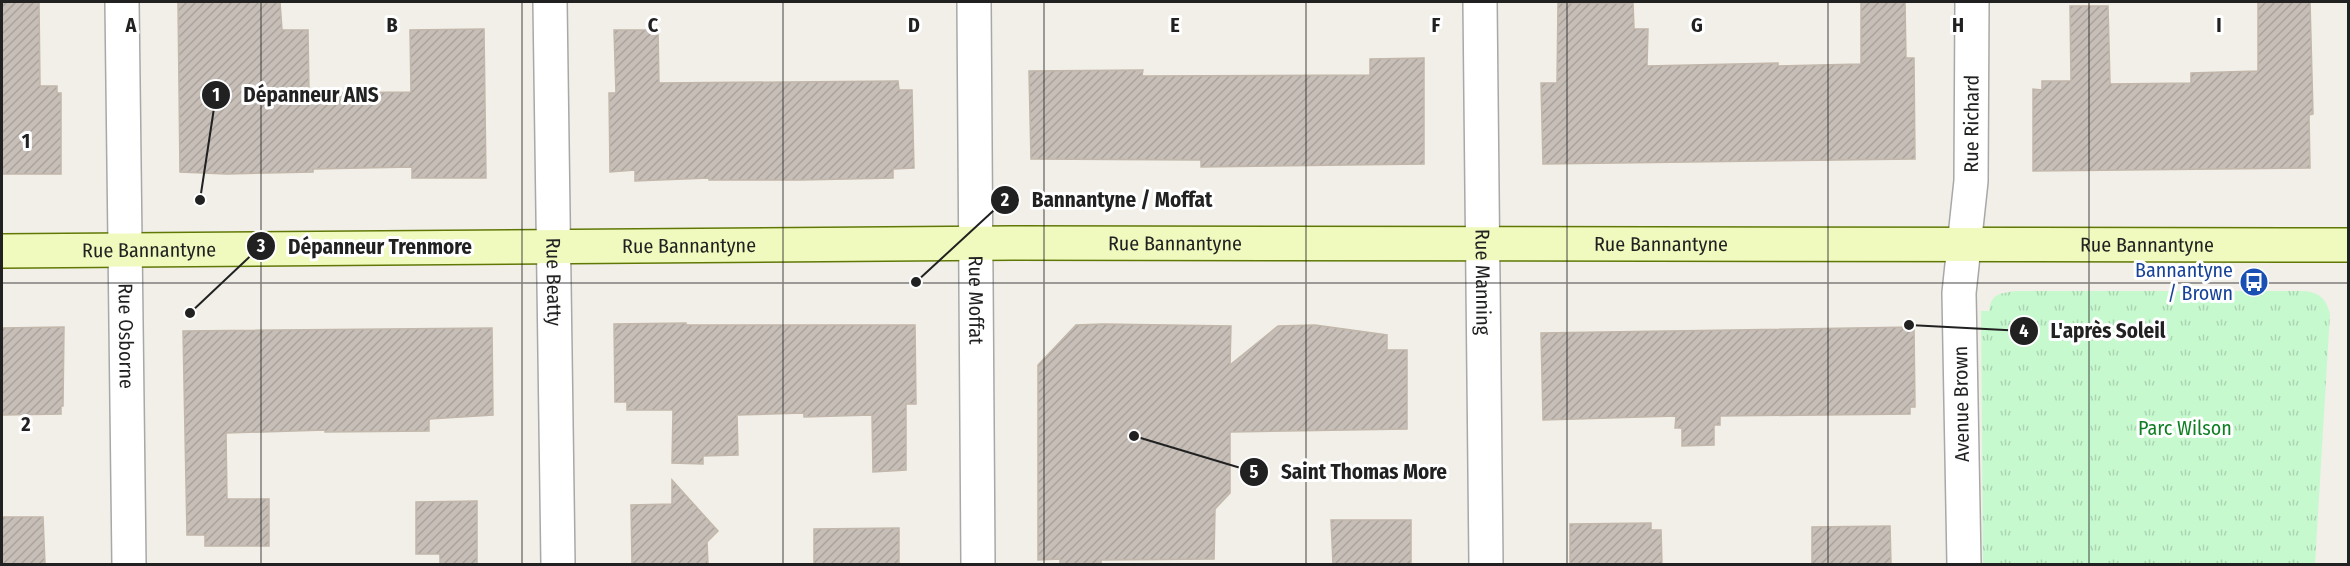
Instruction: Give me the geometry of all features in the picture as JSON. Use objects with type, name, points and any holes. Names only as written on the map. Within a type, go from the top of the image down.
[{"type":"street","name":"Rue Osborne","points":[[122,2],[129,564]]},
{"type":"street","name":"Rue Beatty","points":[[550,2],[558,564]]},
{"type":"street","name":"Rue Moffat","points":[[974,2],[978,564]]},
{"type":"street","name":"Rue Manning","points":[[1480,2],[1486,564]]},
{"type":"street","name":"Rue Richard","points":[[1964,245],[1971,181],[1972,2]]},
{"type":"street","name":"Rue Bannantyne","points":[[2,251],[976,243],[2349,245]]},
{"type":"street","name":"Avenue Brown","points":[[1964,245],[1959,293],[1964,564]]},
{"type":"green space","name":"Parc Wilson","points":[[2017,291],[2302,291],[2321,297],[2330,314],[2315,564],[1983,564],[1981,311],[1989,311],[1992,301],[1998,295]]},
{"type":"building","points":[[2,2],[39,2],[40,86],[57,86],[57,93],[61,93],[61,174],[2,174]]},
{"type":"building","points":[[178,2],[280,2],[282,30],[308,30],[309,93],[411,92],[410,30],[484,29],[486,178],[412,178],[412,167],[227,174],[180,172]]},
{"type":"building","points":[[1861,2],[1905,2],[1906,58],[1914,58],[1915,159],[1543,164],[1541,83],[1557,83],[1558,3],[1633,3],[1634,29],[1648,29],[1647,66],[1778,63],[1778,66],[1861,64]]},
{"type":"building","points":[[2258,2],[2310,2],[2313,114],[2309,115],[2310,168],[2033,171],[2033,89],[2042,90],[2042,81],[2071,81],[2070,6],[2108,6],[2110,84],[2191,83],[2191,73],[2258,71]]},
{"type":"building","points":[[614,30],[658,30],[659,83],[898,81],[899,90],[912,90],[914,168],[893,169],[893,178],[800,180],[709,180],[709,178],[635,181],[635,170],[610,172],[609,93],[616,93]]},
{"type":"building","points":[[1424,58],[1424,164],[1201,167],[1201,160],[1031,159],[1029,71],[1143,70],[1142,76],[1370,75],[1370,59]]},
{"type":"building","points":[[686,323],[686,325],[915,325],[916,404],[906,404],[906,470],[873,472],[872,415],[804,417],[804,413],[737,415],[738,455],[703,456],[703,464],[672,463],[673,410],[627,410],[627,402],[615,402],[614,324]]},
{"type":"building","points":[[1076,325],[1231,326],[1230,365],[1278,326],[1315,325],[1387,335],[1387,350],[1407,350],[1407,429],[1230,432],[1230,493],[1215,509],[1214,559],[1101,560],[1101,564],[1060,564],[1060,559],[1038,560],[1038,365]]},
{"type":"building","points":[[64,327],[61,414],[2,415],[2,328]]},
{"type":"building","points":[[1914,327],[1915,407],[1910,407],[1910,414],[1720,416],[1720,425],[1714,425],[1714,445],[1682,446],[1682,428],[1675,428],[1676,416],[1543,420],[1541,333]]},
{"type":"building","points":[[492,328],[493,415],[429,419],[429,431],[325,432],[325,430],[226,433],[227,499],[269,499],[269,546],[205,546],[205,535],[187,535],[183,331]]},
{"type":"building","points":[[672,480],[718,531],[707,542],[708,564],[632,564],[631,505],[672,504]]},
{"type":"building","points":[[477,501],[477,564],[440,564],[440,554],[416,554],[416,502]]},
{"type":"building","points":[[2,517],[43,517],[45,564],[2,564]]},
{"type":"building","points":[[1331,520],[1411,520],[1411,564],[1333,564]]},
{"type":"building","points":[[1651,523],[1651,530],[1661,530],[1662,564],[1570,564],[1570,524]]},
{"type":"building","points":[[1890,526],[1891,564],[1812,564],[1812,527]]},
{"type":"building","points":[[899,528],[899,564],[814,564],[814,529]]},
{"type":"place","name":"Dépanneur ANS","points":[[200,200]]},
{"type":"place","name":"Bannantyne / Moffat","points":[[916,282]]},
{"type":"place","name":"Bannantyne / Brown","points":[[2254,282]]},
{"type":"place","name":"Dépanneur Trenmore","points":[[190,313]]},
{"type":"place","name":"L'après Soleil","points":[[1909,325]]},
{"type":"place","name":"Saint Thomas More","points":[[1134,436]]}]
